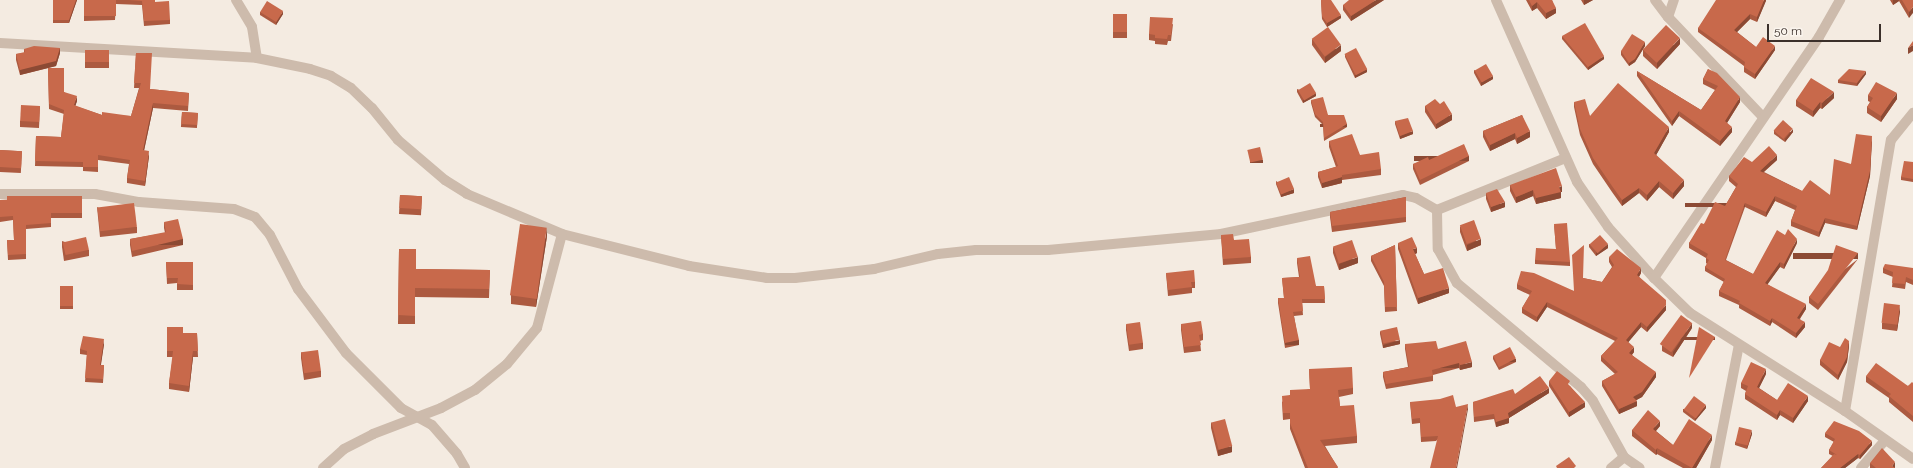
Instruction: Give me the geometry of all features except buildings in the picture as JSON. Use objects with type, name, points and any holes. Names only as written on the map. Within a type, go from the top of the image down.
[{"type":"street","points":[[236,0],[252,27],[257,58]]},
{"type":"street","points":[[1496,0],[1577,182],[1608,227],[1654,278],[1690,313],[1845,411],[1913,459]]},
{"type":"street","points":[[1655,0],[1668,17],[1763,117]]},
{"type":"street","points":[[1668,17],[1674,0]]},
{"type":"street","points":[[1654,278],[1819,37],[1840,0]]},
{"type":"street","points":[[0,42],[257,58],[310,69],[331,76],[351,88],[372,108],[398,140],[445,180],[468,194],[562,234],[688,266],[767,278],[795,278],[874,269],[938,254],[976,250],[1048,250],[1221,234],[1403,195],[1416,198],[1437,210]]},
{"type":"street","points":[[1845,411],[1891,140],[1913,113]]},
{"type":"street","points":[[1437,210],[1566,158]]},
{"type":"street","points":[[0,194],[95,194],[138,202],[234,209],[254,217],[270,235],[298,288],[346,353],[389,398],[416,418],[432,426],[456,454],[465,468]]},
{"type":"street","points":[[1437,210],[1438,249],[1457,283],[1581,387],[1593,401],[1624,457],[1640,468]]},
{"type":"street","points":[[323,468],[344,449],[372,434],[416,418],[475,390],[507,364],[529,340],[537,328],[543,313],[562,234]]},
{"type":"street","points":[[1717,467],[1739,345]]},
{"type":"street","points":[[1861,468],[1885,440]]},
{"type":"street","points":[[1611,468],[1624,457]]}]
